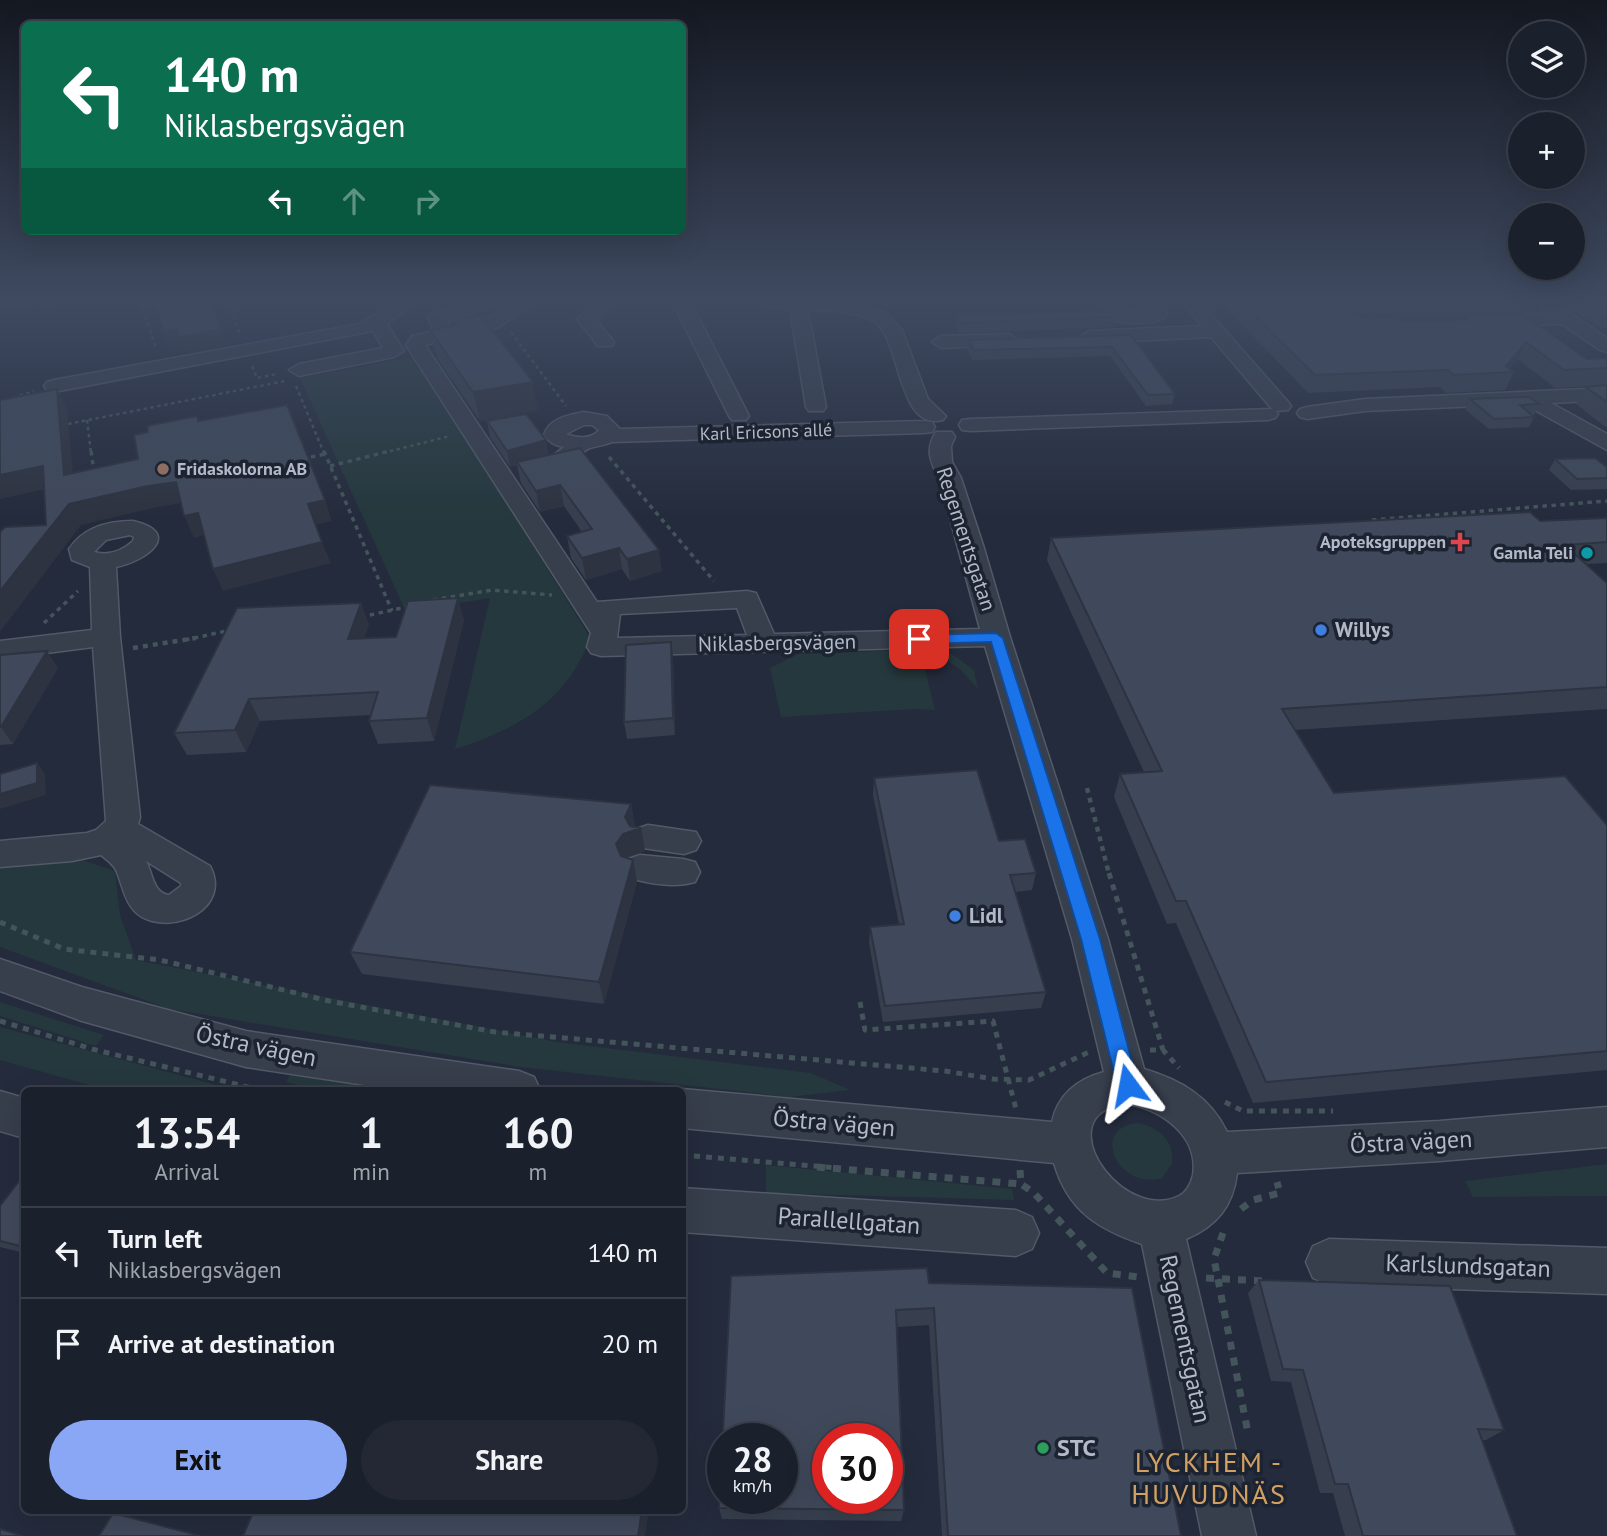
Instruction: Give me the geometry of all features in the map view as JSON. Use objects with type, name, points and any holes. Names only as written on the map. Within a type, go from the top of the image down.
[{"type":"street","points":[[54,386],[111,375]]},
{"type":"street","points":[[434,375],[583,600],[603,640]]},
{"type":"street","points":[[718,375],[738,416]]},
{"type":"street","points":[[810,375],[816,407]]},
{"type":"street","points":[[909,375],[919,401],[944,426]]},
{"type":"street","points":[[1253,375],[1287,417]]},
{"type":"street","name":"Karl Ericsons allé","points":[[595,441],[944,426],[1287,417],[1365,405],[1607,394]]},
{"type":"street","points":[[1526,398],[1607,443]]},
{"type":"street","points":[[503,478],[558,463],[595,441],[610,429],[608,424],[588,418],[569,422],[556,429],[555,435],[560,440],[595,441]]},
{"type":"street","points":[[538,419],[569,422]]},
{"type":"street","points":[[471,431],[498,426]]},
{"type":"street","name":"Regementsgatan","points":[[944,426],[940,446],[941,462],[950,478],[971,545],[996,638],[1090,939],[1123,1068]]},
{"type":"street","points":[[0,854],[113,835],[124,817],[107,645],[103,562]]},
{"type":"street","points":[[603,640],[607,607],[747,599],[764,643]]},
{"type":"street","name":"Niklasbergsvägen","points":[[603,640],[764,643],[996,638]]},
{"type":"street","points":[[3,650],[107,645]]},
{"type":"street","points":[[644,853],[684,857]]},
{"type":"street","name":"Östra vägen","points":[[0,975],[82,1004],[246,1049],[499,1087]]},
{"type":"street","points":[[1123,1068],[1147,1088],[1177,1101],[1200,1124],[1214,1153],[1216,1174],[1211,1193],[1199,1209],[1182,1219],[1160,1223],[1128,1217],[1099,1199],[1078,1173],[1070,1144],[1071,1125],[1084,1101],[1123,1068]]},
{"type":"street","name":"Östra vägen","points":[[686,1108],[1070,1144]]},
{"type":"street","points":[[0,1111],[21,1117]]},
{"type":"street","name":"Östra vägen","points":[[1214,1153],[1263,1130],[1440,1141],[1607,1127]]},
{"type":"street","name":"Parallellgatan","points":[[686,1210],[1016,1233]]},
{"type":"street","name":"Regementsgatan","points":[[1160,1223],[1229,1536]]},
{"type":"street","name":"Karlslundsgatan","points":[[1329,1262],[1607,1271]]},
{"type":"path","points":[[256,375],[257,378],[274,375]]},
{"type":"path","points":[[539,375],[569,422]]},
{"type":"path","points":[[68,424],[293,380],[392,611]]},
{"type":"path","points":[[7,402],[54,386]]},
{"type":"path","points":[[87,420],[95,484]]},
{"type":"path","points":[[330,466],[471,431]]},
{"type":"path","points":[[595,441],[720,588],[722,600]]},
{"type":"path","points":[[300,459],[325,454]]},
{"type":"path","points":[[1372,520],[1607,501]]},
{"type":"path","points":[[1513,509],[1520,516]]},
{"type":"path","points":[[3,650],[43,623],[74,596],[103,562]]},
{"type":"path","points":[[430,601],[478,590],[511,588],[583,600]]},
{"type":"path","points":[[354,618],[417,604]]},
{"type":"path","points":[[107,645],[202,637],[235,628]]},
{"type":"path","points":[[1087,788],[1101,847],[1164,1050],[1188,1076]]},
{"type":"path","points":[[0,922],[64,949],[160,960],[330,1001],[495,1032],[1010,1079],[1036,1078],[1074,1056],[1091,1052],[1123,1068],[1164,1050]]},
{"type":"path","points":[[860,1002],[864,1030],[993,1021],[1010,1079]]},
{"type":"path","points":[[0,1021],[92,1048],[248,1087]]},
{"type":"path","points":[[1215,1096],[1243,1111],[1263,1130],[1280,1193],[1252,1200],[1238,1211],[1232,1220]]},
{"type":"path","points":[[1263,1130],[1341,1111]]},
{"type":"path","points":[[686,1155],[1021,1184]]},
{"type":"path","points":[[1227,1228],[1214,1259],[1249,1441]]},
{"type":"green space","points":[[318,375],[427,375],[591,639],[572,673],[558,691],[533,713],[503,731],[455,749],[490,598],[406,612],[300,378]]},
{"type":"green space","points":[[911,650],[952,654],[974,670],[978,689],[961,670],[945,659],[925,669],[935,710],[781,717],[770,668],[798,654]]},
{"type":"green space","points":[[73,857],[115,871],[120,915],[136,960],[557,1042],[811,1073],[850,1090],[790,1097],[520,1067],[169,1009],[0,947],[0,864]]},
{"type":"green space","points":[[0,1002],[104,1035],[96,1046],[0,1016]]},
{"type":"green space","points":[[0,1027],[224,1087],[96,1087],[0,1060]]},
{"type":"green space","points":[[291,1072],[377,1087],[307,1087],[286,1082]]},
{"type":"green space","points":[[1138,1123],[1159,1132],[1171,1148],[1172,1164],[1162,1178],[1147,1180],[1133,1176],[1122,1168],[1115,1157],[1112,1146],[1115,1136],[1123,1127]]},
{"type":"green space","points":[[1607,1164],[1607,1196],[1473,1197],[1465,1181]]},
{"type":"green space","points":[[766,1165],[1012,1189],[1014,1200],[766,1193]]},
{"type":"building","points":[[461,375],[527,375],[533,382],[473,392]]},
{"type":"building","points":[[1133,375],[1161,375],[1175,394],[1148,395]]},
{"type":"building","points":[[1607,385],[1607,402],[1586,387]]},
{"type":"building","points":[[57,389],[64,475],[138,459],[134,435],[148,432],[147,426],[197,416],[198,421],[287,405],[325,500],[308,504],[322,542],[213,569],[198,513],[184,516],[176,482],[148,486],[69,504],[0,591],[0,532],[5,527],[46,525],[43,466],[0,475],[0,400]]},
{"type":"building","points":[[1529,397],[1539,404],[1520,405],[1534,417],[1494,419],[1470,399]]},
{"type":"building","points":[[526,414],[546,440],[507,451],[487,421]]},
{"type":"building","points":[[580,448],[659,550],[627,559],[619,548],[582,558],[567,536],[592,529],[560,485],[536,491],[517,462]]},
{"type":"building","points":[[1595,458],[1607,467],[1607,478],[1577,479],[1555,459]]},
{"type":"building","points":[[1530,512],[1540,521],[1607,518],[1607,542],[1565,545],[1607,583],[1607,687],[1282,709],[1334,793],[1565,776],[1607,825],[1607,1051],[1266,1082],[1186,901],[1176,901],[1120,774],[1162,771],[1051,538]]},
{"type":"building","points":[[458,598],[427,718],[369,721],[378,692],[249,699],[235,730],[174,733],[237,608],[361,603],[348,639],[396,637],[408,601]]},
{"type":"building","points":[[671,642],[673,718],[624,722],[626,645]]},
{"type":"building","points":[[47,651],[1,727],[0,727],[0,655]]},
{"type":"building","points":[[37,763],[37,783],[0,794],[0,774]]},
{"type":"building","name":"Lidl","points":[[977,770],[999,841],[1025,839],[1036,873],[1010,875],[1046,992],[885,1006],[870,927],[904,924],[874,778]]},
{"type":"building","points":[[430,785],[631,804],[625,817],[630,826],[641,828],[623,834],[616,844],[621,856],[633,860],[599,982],[350,952]]},
{"type":"building","points":[[21,1179],[21,1246],[0,1241],[0,1206]]},
{"type":"building","points":[[927,1268],[929,1283],[1132,1288],[1181,1536],[948,1536],[934,1308],[896,1310],[901,1423],[812,1423],[812,1509],[798,1509],[798,1423],[723,1423],[731,1276]]},
{"type":"building","points":[[1259,1280],[1450,1286],[1504,1430],[1478,1429],[1517,1536],[1363,1536],[1348,1484],[1335,1484],[1303,1370],[1283,1369]]},
{"type":"building","points":[[112,1514],[117,1514],[201,1536],[99,1536]]},
{"type":"building","points":[[252,1514],[641,1514],[638,1536],[243,1536]]},
{"type":"building","points":[[0,1529],[23,1536],[0,1536]]},
{"type":"place","name":"Fridaskolorna AB","points":[[163,469]]},
{"type":"place","name":"Apoteksgruppen","points":[[1460,542]]},
{"type":"place","name":"Gamla Teli","points":[[1587,553]]},
{"type":"place","name":"Willys","points":[[1321,630]]},
{"type":"place","name":"Lidl","points":[[955,916]]},
{"type":"place","name":"STC","points":[[1043,1448]]},
{"type":"district","name":"LYCKHEM - HUVUDNÄS","points":[[1209,1478]]},
{"type":"route","points":[[919,639],[996,638],[1090,939],[1128,1085]]}]
